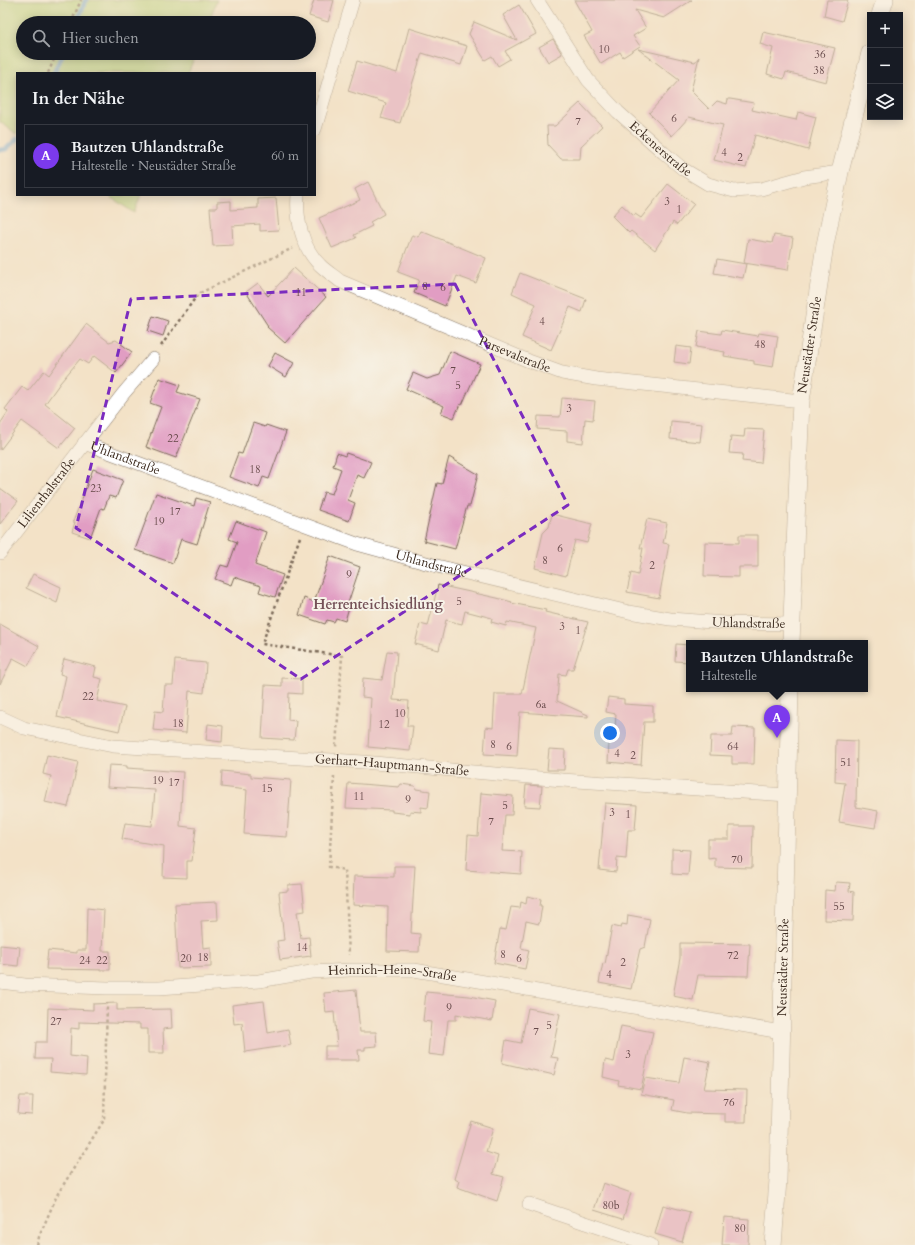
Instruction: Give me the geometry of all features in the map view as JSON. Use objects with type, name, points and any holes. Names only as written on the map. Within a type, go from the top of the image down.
[{"type":"street","points":[[316,126],[353,0]]},
{"type":"street","name":"Eckenerstraße","points":[[537,0],[588,80],[618,112],[664,153],[683,169],[708,184],[734,191],[761,189],[804,178],[840,172]]},
{"type":"street","points":[[881,12],[884,0]]},
{"type":"street","name":"Neustädter Straße","points":[[791,640],[801,401],[825,245],[840,172],[867,65]]},
{"type":"street","name":"Parsevalstraße","points":[[298,196],[299,223],[304,243],[319,265],[340,281],[529,361],[562,372],[596,379],[801,401]]},
{"type":"street","name":"Lilienthalstraße","points":[[0,553],[84,443],[152,359]]},
{"type":"street","name":"Uhlandstraße","points":[[84,443],[357,544],[436,566],[629,612],[726,624],[792,624]]},
{"type":"street","name":"Neustädter Straße","points":[[773,1245],[778,1180],[790,692]]},
{"type":"street","name":"Gerhart-Hauptmann-Straße","points":[[0,717],[24,728],[112,746],[788,795]]},
{"type":"street","name":"Heinrich-Heine-Straße","points":[[0,982],[25,985],[159,988],[259,981],[311,972],[350,970],[414,970],[781,1032]]},
{"type":"street","points":[[529,1204],[651,1245]]},
{"type":"path","points":[[74,16],[81,0]]},
{"type":"path","points":[[48,72],[54,60]]},
{"type":"path","points":[[152,359],[198,294],[304,243]]},
{"type":"path","points":[[305,524],[262,644],[342,656],[329,867],[345,870],[350,970]]},
{"type":"path","points":[[37,1245],[39,1236],[57,1195],[104,1120],[107,988]]},
{"type":"highlighted area","points":[[455,284],[568,505],[301,679],[76,528],[131,299]]},
{"type":"green space","points":[[0,0],[217,0],[211,16],[16,16],[16,60],[193,60],[188,72],[16,72],[16,133],[0,122]]},
{"type":"green space","points":[[109,196],[141,196],[134,213]]},
{"type":"building","points":[[314,0],[334,0],[328,22],[316,18],[316,16],[309,16]]},
{"type":"building","points":[[574,0],[692,0],[664,18],[635,10],[646,28],[633,36],[640,46],[623,57],[620,52],[601,64],[584,36],[592,32]]},
{"type":"building","points":[[827,0],[848,0],[842,21],[824,16]]},
{"type":"building","points":[[519,5],[536,34],[505,51],[510,59],[498,66],[492,56],[485,60],[469,34],[474,22],[517,40],[503,15]]},
{"type":"building","points":[[409,28],[467,46],[461,65],[422,53],[400,123],[381,118],[386,103],[348,91],[357,61],[397,73]]},
{"type":"building","points":[[763,32],[835,48],[826,82],[786,72],[784,79],[767,74],[773,48],[760,44]]},
{"type":"building","points":[[553,39],[562,54],[548,62],[539,47]]},
{"type":"building","points":[[638,49],[695,62],[699,57],[691,91],[709,109],[717,101],[727,104],[728,99],[730,99],[754,103],[752,110],[796,120],[798,112],[816,117],[808,150],[755,135],[746,168],[714,160],[723,125],[689,117],[672,136],[649,113],[679,80]]},
{"type":"building","points":[[580,103],[602,126],[581,146],[580,159],[561,159],[548,145],[547,126],[555,126]]},
{"type":"building","points":[[368,182],[384,214],[370,222],[372,226],[354,235],[356,238],[332,248],[319,218],[360,200],[355,189]]},
{"type":"building","points":[[668,184],[694,204],[677,225],[673,222],[655,250],[631,231],[629,233],[612,216],[622,205],[634,216],[635,214],[641,218]]},
{"type":"building","points":[[276,198],[279,230],[260,231],[260,224],[232,226],[233,245],[213,246],[210,208],[217,208],[217,202],[231,201],[231,210],[258,208],[258,199]]},
{"type":"building","points":[[421,231],[486,258],[476,283],[457,276],[445,306],[414,293],[419,280],[398,272],[412,235],[418,237]]},
{"type":"building","points":[[774,235],[793,238],[788,270],[744,263],[748,239],[772,243]]},
{"type":"building","points":[[717,259],[746,264],[743,278],[714,273]]},
{"type":"building","points":[[294,268],[326,297],[285,343],[267,327],[268,326],[246,292],[258,283],[268,296]]},
{"type":"building","points":[[520,273],[586,299],[582,312],[570,307],[551,350],[522,337],[536,304],[512,293]]},
{"type":"building","points":[[153,316],[168,321],[163,336],[148,331]]},
{"type":"building","points":[[86,324],[109,342],[116,340],[132,352],[116,373],[94,356],[88,364],[80,359],[60,383],[45,404],[75,428],[59,448],[22,421],[0,450],[0,424],[8,412],[5,409],[22,387],[28,391],[44,371],[49,375]]},
{"type":"building","points":[[722,330],[758,336],[759,333],[778,336],[773,367],[754,364],[754,361],[724,356],[725,352],[696,347],[699,331],[721,334]]},
{"type":"building","points":[[676,346],[691,348],[689,364],[674,362]]},
{"type":"building","points":[[450,351],[480,364],[462,405],[460,404],[454,418],[441,413],[444,406],[406,389],[413,373],[427,379],[440,375]]},
{"type":"building","points":[[275,353],[294,363],[286,377],[268,366]]},
{"type":"building","points":[[159,378],[180,385],[177,392],[200,399],[176,458],[146,447],[161,407],[150,403]]},
{"type":"building","points":[[562,398],[595,401],[593,420],[585,419],[583,443],[567,441],[567,431],[537,429],[538,416],[560,417]]},
{"type":"building","points":[[671,421],[702,424],[700,442],[670,439]]},
{"type":"building","points":[[253,423],[265,427],[266,425],[286,432],[269,479],[263,477],[259,488],[229,477],[238,453],[242,454]]},
{"type":"building","points":[[745,429],[764,430],[761,463],[742,461],[743,454],[729,453],[731,436],[744,437]]},
{"type":"building","points":[[337,453],[345,456],[346,453],[371,462],[364,478],[357,475],[348,500],[355,503],[349,521],[318,510],[324,492],[332,494],[341,469],[333,466]]},
{"type":"building","points":[[449,457],[478,474],[470,506],[467,506],[455,549],[424,541],[437,483],[442,484]]},
{"type":"building","points":[[93,469],[123,480],[116,498],[109,496],[104,509],[101,508],[90,538],[72,532],[75,522],[73,522]]},
{"type":"building","points":[[0,488],[18,501],[0,524]]},
{"type":"building","points":[[156,493],[194,506],[196,498],[210,502],[197,544],[181,539],[173,563],[135,550]]},
{"type":"building","points":[[552,514],[592,524],[587,543],[575,540],[566,576],[535,568],[543,533],[549,527]]},
{"type":"building","points":[[647,519],[667,523],[663,543],[669,544],[659,598],[627,592],[631,573],[638,575],[643,548],[640,548]]},
{"type":"building","points":[[236,521],[266,532],[255,565],[283,575],[275,597],[259,592],[261,586],[234,577],[231,585],[215,579],[221,565],[228,567],[237,542],[229,539]]},
{"type":"building","points":[[739,535],[758,535],[758,567],[739,567],[739,577],[704,576],[705,542],[739,543]]},
{"type":"building","points":[[330,556],[360,567],[347,606],[349,607],[345,621],[336,618],[334,622],[327,620],[325,624],[299,615],[304,598],[314,602]]},
{"type":"building","points":[[33,574],[61,587],[57,603],[26,588]]},
{"type":"building","points":[[438,585],[546,610],[545,612],[588,622],[573,669],[568,669],[566,675],[559,674],[557,701],[588,715],[588,717],[520,712],[517,756],[484,754],[486,727],[493,728],[495,694],[522,694],[536,628],[507,622],[506,626],[491,622],[492,618],[465,611],[462,624],[446,620],[439,650],[415,644],[420,624],[428,626]]},
{"type":"building","points":[[0,624],[39,646],[28,666],[13,658],[0,684]]},
{"type":"building","points":[[676,644],[686,645],[686,662],[675,661]]},
{"type":"building","points":[[387,651],[397,652],[393,700],[409,701],[407,726],[413,726],[410,751],[368,747],[371,698],[362,697],[363,678],[382,680]]},
{"type":"building","points":[[64,659],[96,667],[94,677],[102,679],[97,701],[125,707],[119,731],[57,717],[66,676],[60,674]]},
{"type":"building","points":[[175,660],[206,663],[204,693],[189,691],[186,733],[153,730],[155,711],[163,712],[165,685],[173,685]]},
{"type":"building","points":[[282,678],[302,679],[302,694],[289,693],[288,720],[296,721],[294,740],[262,738],[265,685],[282,686]]},
{"type":"building","points":[[608,697],[624,699],[624,704],[653,706],[653,722],[644,722],[641,765],[608,762],[609,743],[614,743],[616,714],[606,712]]},
{"type":"building","points":[[208,724],[223,726],[222,742],[206,740]]},
{"type":"building","points":[[733,727],[755,728],[754,764],[732,764],[732,756],[710,755],[711,736],[732,736]]},
{"type":"building","points":[[836,740],[857,741],[856,807],[878,811],[875,828],[839,822],[845,783],[835,782]]},
{"type":"building","points":[[549,749],[565,750],[564,770],[547,770]]},
{"type":"building","points":[[47,755],[78,762],[68,807],[45,802],[51,776],[43,774]]},
{"type":"building","points":[[109,765],[127,766],[127,768],[183,772],[180,826],[196,828],[192,861],[187,861],[187,878],[163,877],[164,846],[122,839],[125,823],[152,826],[155,790],[107,787]]},
{"type":"building","points":[[222,771],[251,774],[251,777],[291,780],[287,837],[244,834],[247,790],[221,787]]},
{"type":"building","points":[[348,783],[399,787],[401,784],[415,786],[416,789],[430,791],[428,808],[421,807],[421,812],[410,811],[410,814],[392,812],[392,810],[346,808]]},
{"type":"building","points":[[526,785],[542,786],[540,807],[524,806]]},
{"type":"building","points":[[481,793],[513,796],[512,815],[505,815],[502,851],[522,852],[521,874],[466,870],[468,835],[478,836]]},
{"type":"building","points":[[605,803],[637,805],[635,830],[628,830],[626,859],[617,858],[616,872],[599,870]]},
{"type":"building","points":[[729,826],[753,826],[752,868],[715,867],[715,858],[708,859],[708,839],[729,839]]},
{"type":"building","points":[[672,849],[690,850],[688,875],[672,874]]},
{"type":"building","points":[[394,866],[415,866],[411,933],[420,934],[419,952],[387,951],[388,907],[353,905],[354,876],[394,877]]},
{"type":"building","points":[[836,882],[850,883],[849,891],[854,892],[853,921],[824,920],[825,890],[835,891]]},
{"type":"building","points":[[302,884],[305,911],[297,912],[301,938],[309,937],[311,956],[280,960],[277,941],[284,940],[279,892],[288,891],[288,885]]},
{"type":"building","points":[[527,896],[541,899],[540,906],[542,906],[539,924],[526,921],[521,948],[529,950],[525,969],[494,963],[500,929],[506,930],[511,907],[520,908],[521,902],[526,904]]},
{"type":"building","points":[[217,902],[218,920],[201,921],[203,948],[211,947],[211,967],[178,968],[175,904]]},
{"type":"building","points":[[87,908],[104,910],[102,951],[110,951],[110,970],[46,969],[48,950],[77,953],[77,950],[86,950]]},
{"type":"building","points":[[628,915],[650,919],[645,947],[640,949],[631,989],[599,983],[603,963],[605,964],[612,926],[621,928],[622,924],[627,925]]},
{"type":"building","points":[[680,943],[750,944],[748,976],[698,975],[693,1000],[673,996],[680,958]]},
{"type":"building","points":[[0,945],[20,947],[18,966],[0,964]]},
{"type":"building","points":[[356,990],[360,1032],[376,1032],[377,1046],[365,1047],[365,1050],[358,1050],[359,1060],[325,1060],[325,1046],[337,1046],[334,1012],[326,1013],[324,993]]},
{"type":"building","points":[[426,992],[469,996],[495,1001],[492,1021],[456,1014],[456,1020],[448,1020],[444,1056],[428,1054],[431,1022],[423,1021]]},
{"type":"building","points":[[264,1001],[268,1033],[288,1029],[291,1045],[245,1052],[242,1023],[234,1024],[232,1005]]},
{"type":"building","points":[[117,1003],[117,1010],[171,1009],[172,1028],[163,1029],[164,1053],[148,1053],[148,1029],[140,1029],[140,1024],[79,1022],[79,1029],[71,1028],[70,1056],[87,1058],[86,1075],[50,1072],[51,1059],[35,1059],[36,1042],[47,1042],[48,1008],[93,1010],[93,1004]]},
{"type":"building","points":[[528,1008],[560,1014],[551,1057],[558,1058],[554,1075],[502,1063],[506,1040],[521,1043]]},
{"type":"building","points":[[621,1026],[653,1032],[641,1089],[618,1085],[619,1081],[603,1077],[605,1060],[614,1062]]},
{"type":"building","points":[[684,1057],[710,1062],[704,1089],[747,1090],[746,1122],[725,1122],[725,1114],[687,1113],[672,1110],[674,1100],[641,1094],[645,1078],[679,1083]]},
{"type":"building","points":[[20,1096],[33,1096],[32,1115],[18,1114]]},
{"type":"building","points":[[471,1121],[493,1128],[486,1152],[498,1156],[493,1174],[504,1177],[497,1201],[457,1187],[459,1181],[454,1179]]},
{"type":"building","points":[[603,1183],[631,1193],[623,1219],[594,1210]]},
{"type":"building","points":[[663,1205],[690,1212],[682,1242],[655,1234]]},
{"type":"building","points":[[724,1217],[749,1219],[748,1245],[722,1245]]},
{"type":"waterway","points":[[79,16],[86,0]]},
{"type":"waterway","points":[[54,72],[60,60]]},
{"type":"waterway","points":[[0,150],[6,149],[16,140]]},
{"type":"place","name":"Bautzen Uhlandstraße","points":[[777,738]]},
{"type":"district","name":"Herrenteichsiedlung","points":[[378,604]]}]
